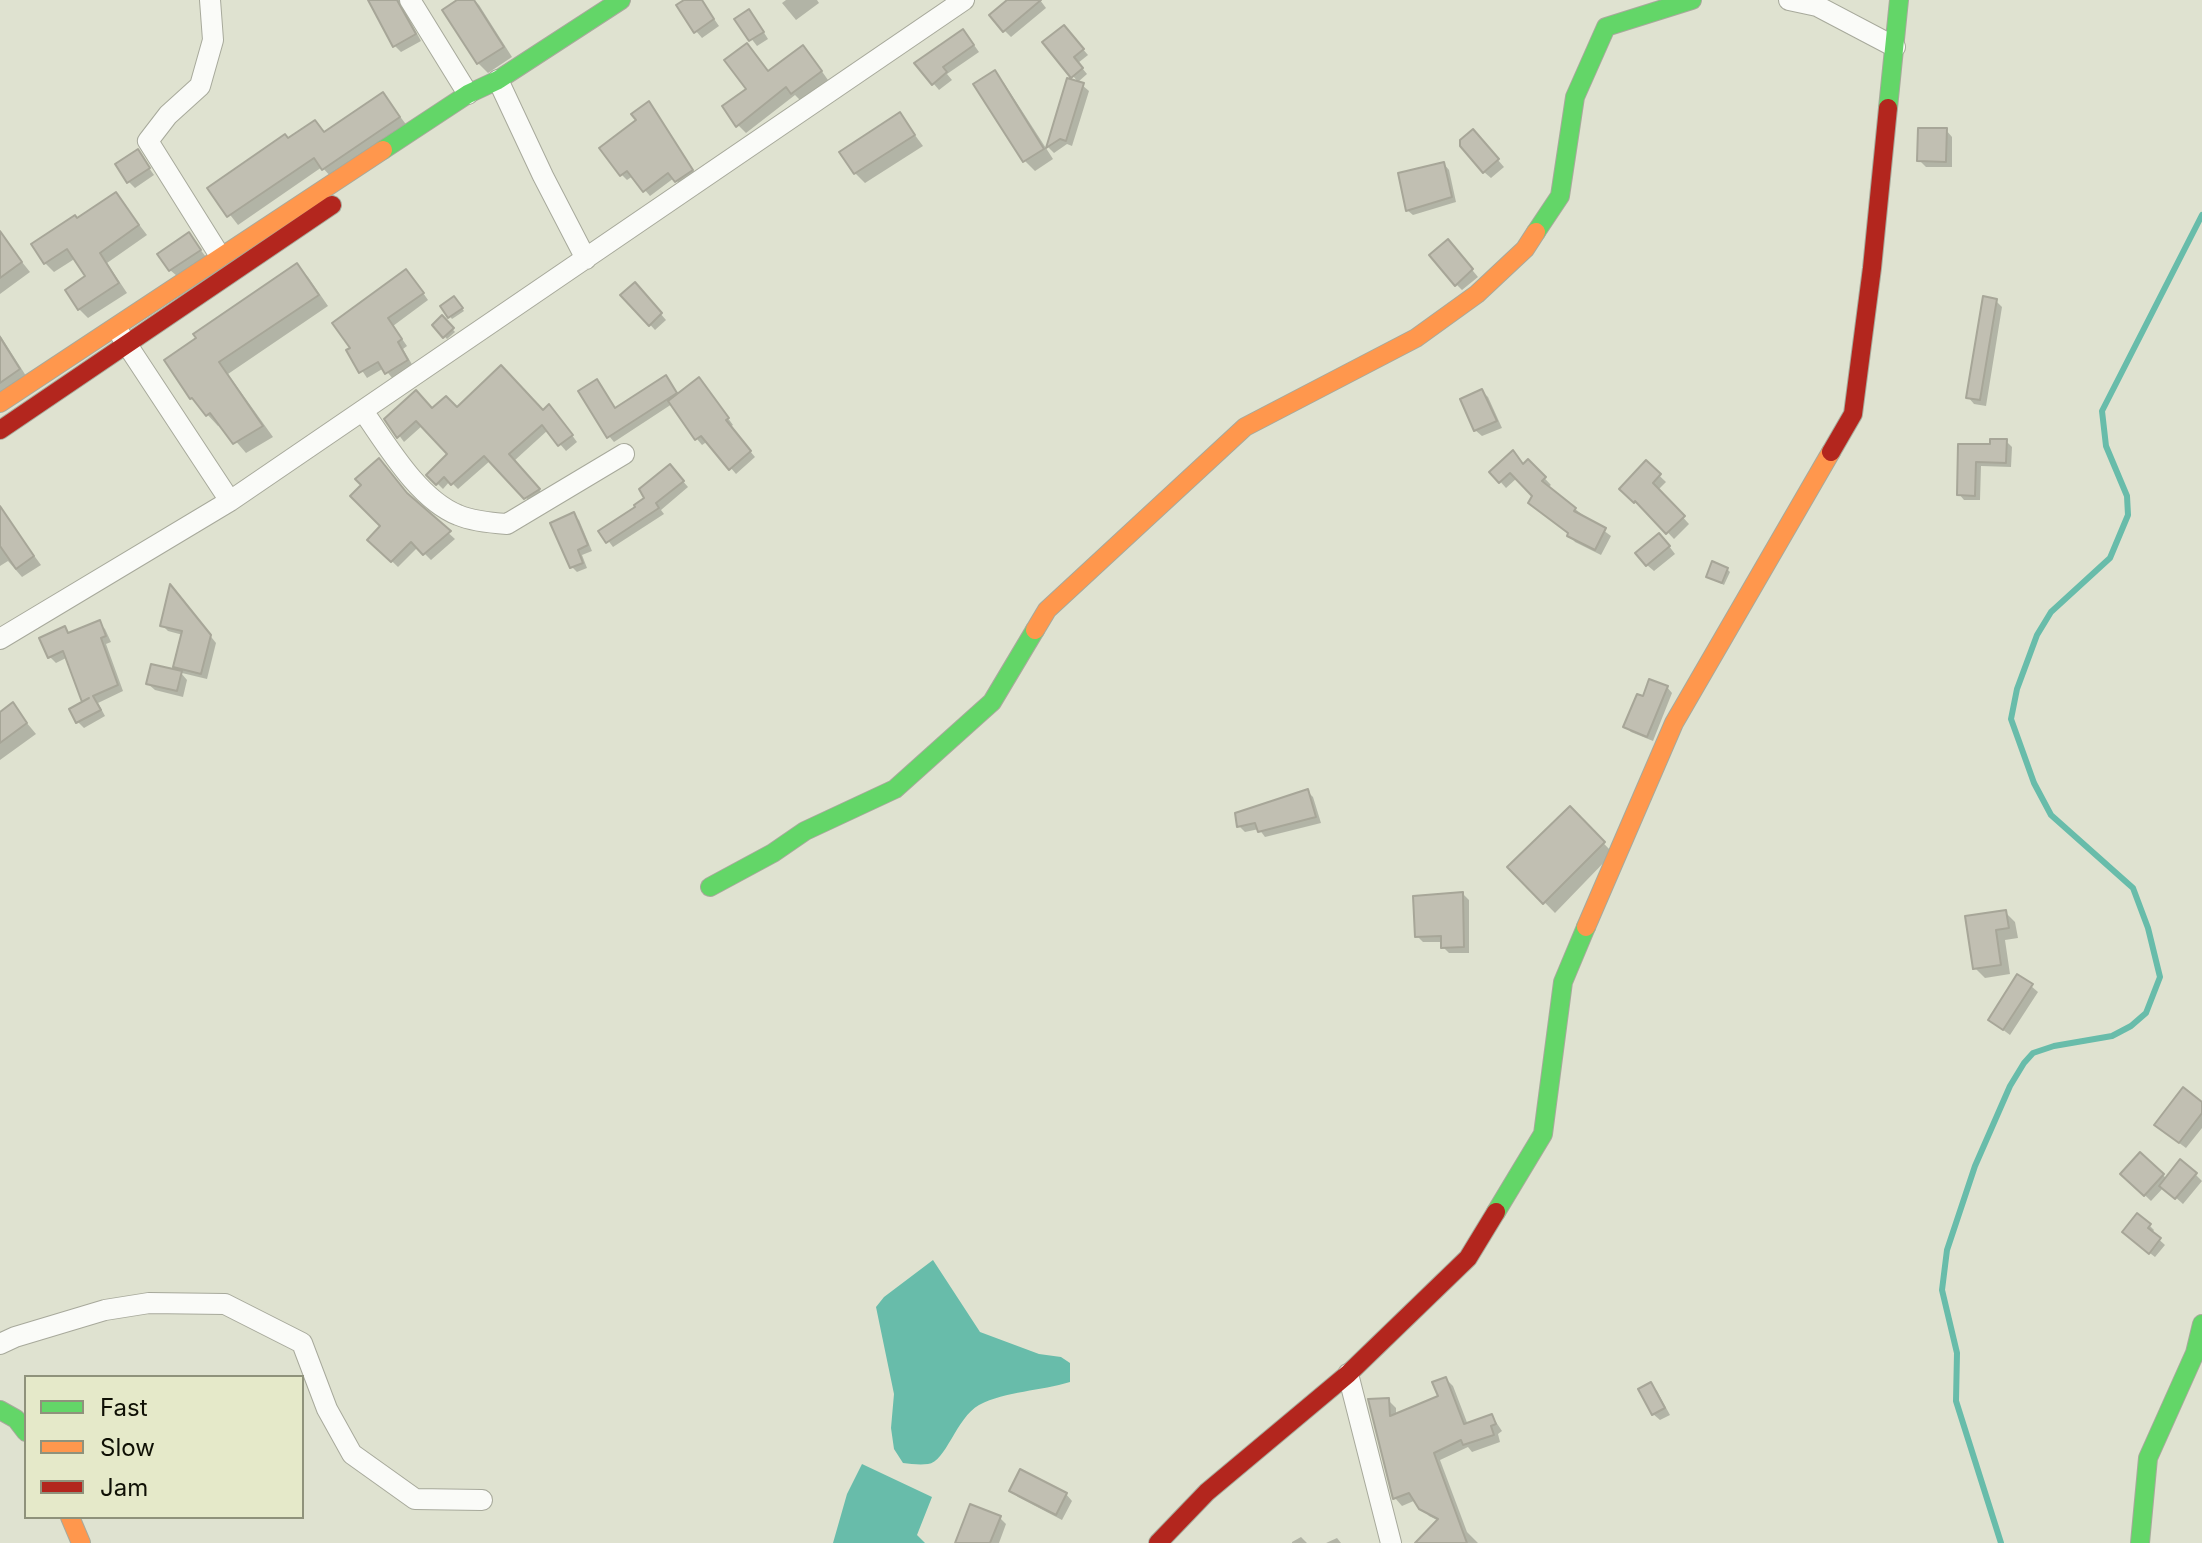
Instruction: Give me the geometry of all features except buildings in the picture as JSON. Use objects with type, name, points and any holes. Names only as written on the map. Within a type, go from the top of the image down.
[{"type":"main road","points":[[0,403],[468,94],[498,80],[621,0]]},
{"type":"main road","points":[[710,887],[773,853],[805,831],[895,789],[992,702],[1047,610],[1245,427],[1416,338],[1477,294],[1525,249],[1560,196],[1575,97],[1606,27],[1692,0]]},
{"type":"main road","points":[[1158,1543],[1207,1492],[1348,1374],[1468,1258],[1543,1134],[1563,982],[1674,723],[1853,414],[1872,268],[1899,0]]},
{"type":"main road","points":[[0,430],[462,117],[498,80]]},
{"type":"main road","points":[[2140,1543],[2148,1458],[2195,1353],[2202,1324]]},
{"type":"main road","points":[[0,1410],[16,1419],[24,1429]]},
{"type":"main road","points":[[71,1519],[81,1543]]},
{"type":"street","points":[[210,0],[213,40],[200,86],[168,115],[148,141],[220,256]]},
{"type":"street","points":[[410,0],[468,94]]},
{"type":"street","points":[[1789,0],[1817,6],[1895,47]]},
{"type":"street","points":[[0,639],[230,501],[953,4]]},
{"type":"street","points":[[498,80],[586,259]]},
{"type":"street","points":[[115,326],[230,501]]},
{"type":"street","points":[[363,411],[407,473],[434,500],[458,516],[492,523],[507,524],[624,454]]},
{"type":"street","points":[[0,1344],[105,1310],[149,1303],[225,1304],[302,1343],[327,1409],[352,1454],[415,1499],[482,1500]]},
{"type":"street","points":[[1348,1374],[1391,1543]]},
{"type":"water","points":[[933,1260],[980,1332],[1039,1354],[1061,1357],[1070,1363],[1070,1382],[979,1405],[964,1419],[934,1461],[928,1464],[903,1463],[894,1449],[891,1428],[894,1394],[876,1307],[884,1297]]},
{"type":"water","points":[[862,1464],[932,1497],[917,1535],[925,1543],[833,1543],[847,1494]]},
{"type":"waterway","points":[[2001,1543],[1956,1401],[1957,1353],[1942,1290],[1947,1250],[1975,1166],[2010,1086],[2024,1063],[2033,1053],[2054,1046],[2112,1036],[2131,1026],[2146,1013],[2160,977],[2148,928],[2133,888],[2051,815],[2034,783],[2011,719],[2017,689],[2037,635],[2051,612],[2110,558],[2128,515],[2127,496],[2106,446],[2102,411],[2202,215]]},
{"type":"traffic: fast","points":[[383,150],[621,0]]},
{"type":"traffic: fast","points":[[1536,232],[1560,196],[1575,97],[1606,27],[1692,0]]},
{"type":"traffic: fast","points":[[1888,108],[1899,0]]},
{"type":"traffic: fast","points":[[710,887],[773,853],[805,831],[895,789],[992,702],[1035,630]]},
{"type":"traffic: fast","points":[[1496,1212],[1543,1134],[1563,982],[1586,927]]},
{"type":"traffic: fast","points":[[2140,1543],[2148,1458],[2195,1353],[2202,1324]]},
{"type":"traffic: fast","points":[[0,1410],[16,1419],[24,1429]]},
{"type":"traffic: slow","points":[[0,403],[383,150]]},
{"type":"traffic: slow","points":[[1035,630],[1047,610],[1245,427],[1416,338],[1477,294],[1525,249],[1536,232]]},
{"type":"traffic: slow","points":[[1586,927],[1674,723],[1831,452]]},
{"type":"traffic: slow","points":[[71,1519],[81,1543]]},
{"type":"traffic: jam","points":[[1831,452],[1853,414],[1888,108]]},
{"type":"traffic: jam","points":[[0,430],[332,205]]},
{"type":"traffic: jam","points":[[1158,1543],[1207,1492],[1348,1374],[1468,1258],[1496,1212]]}]
